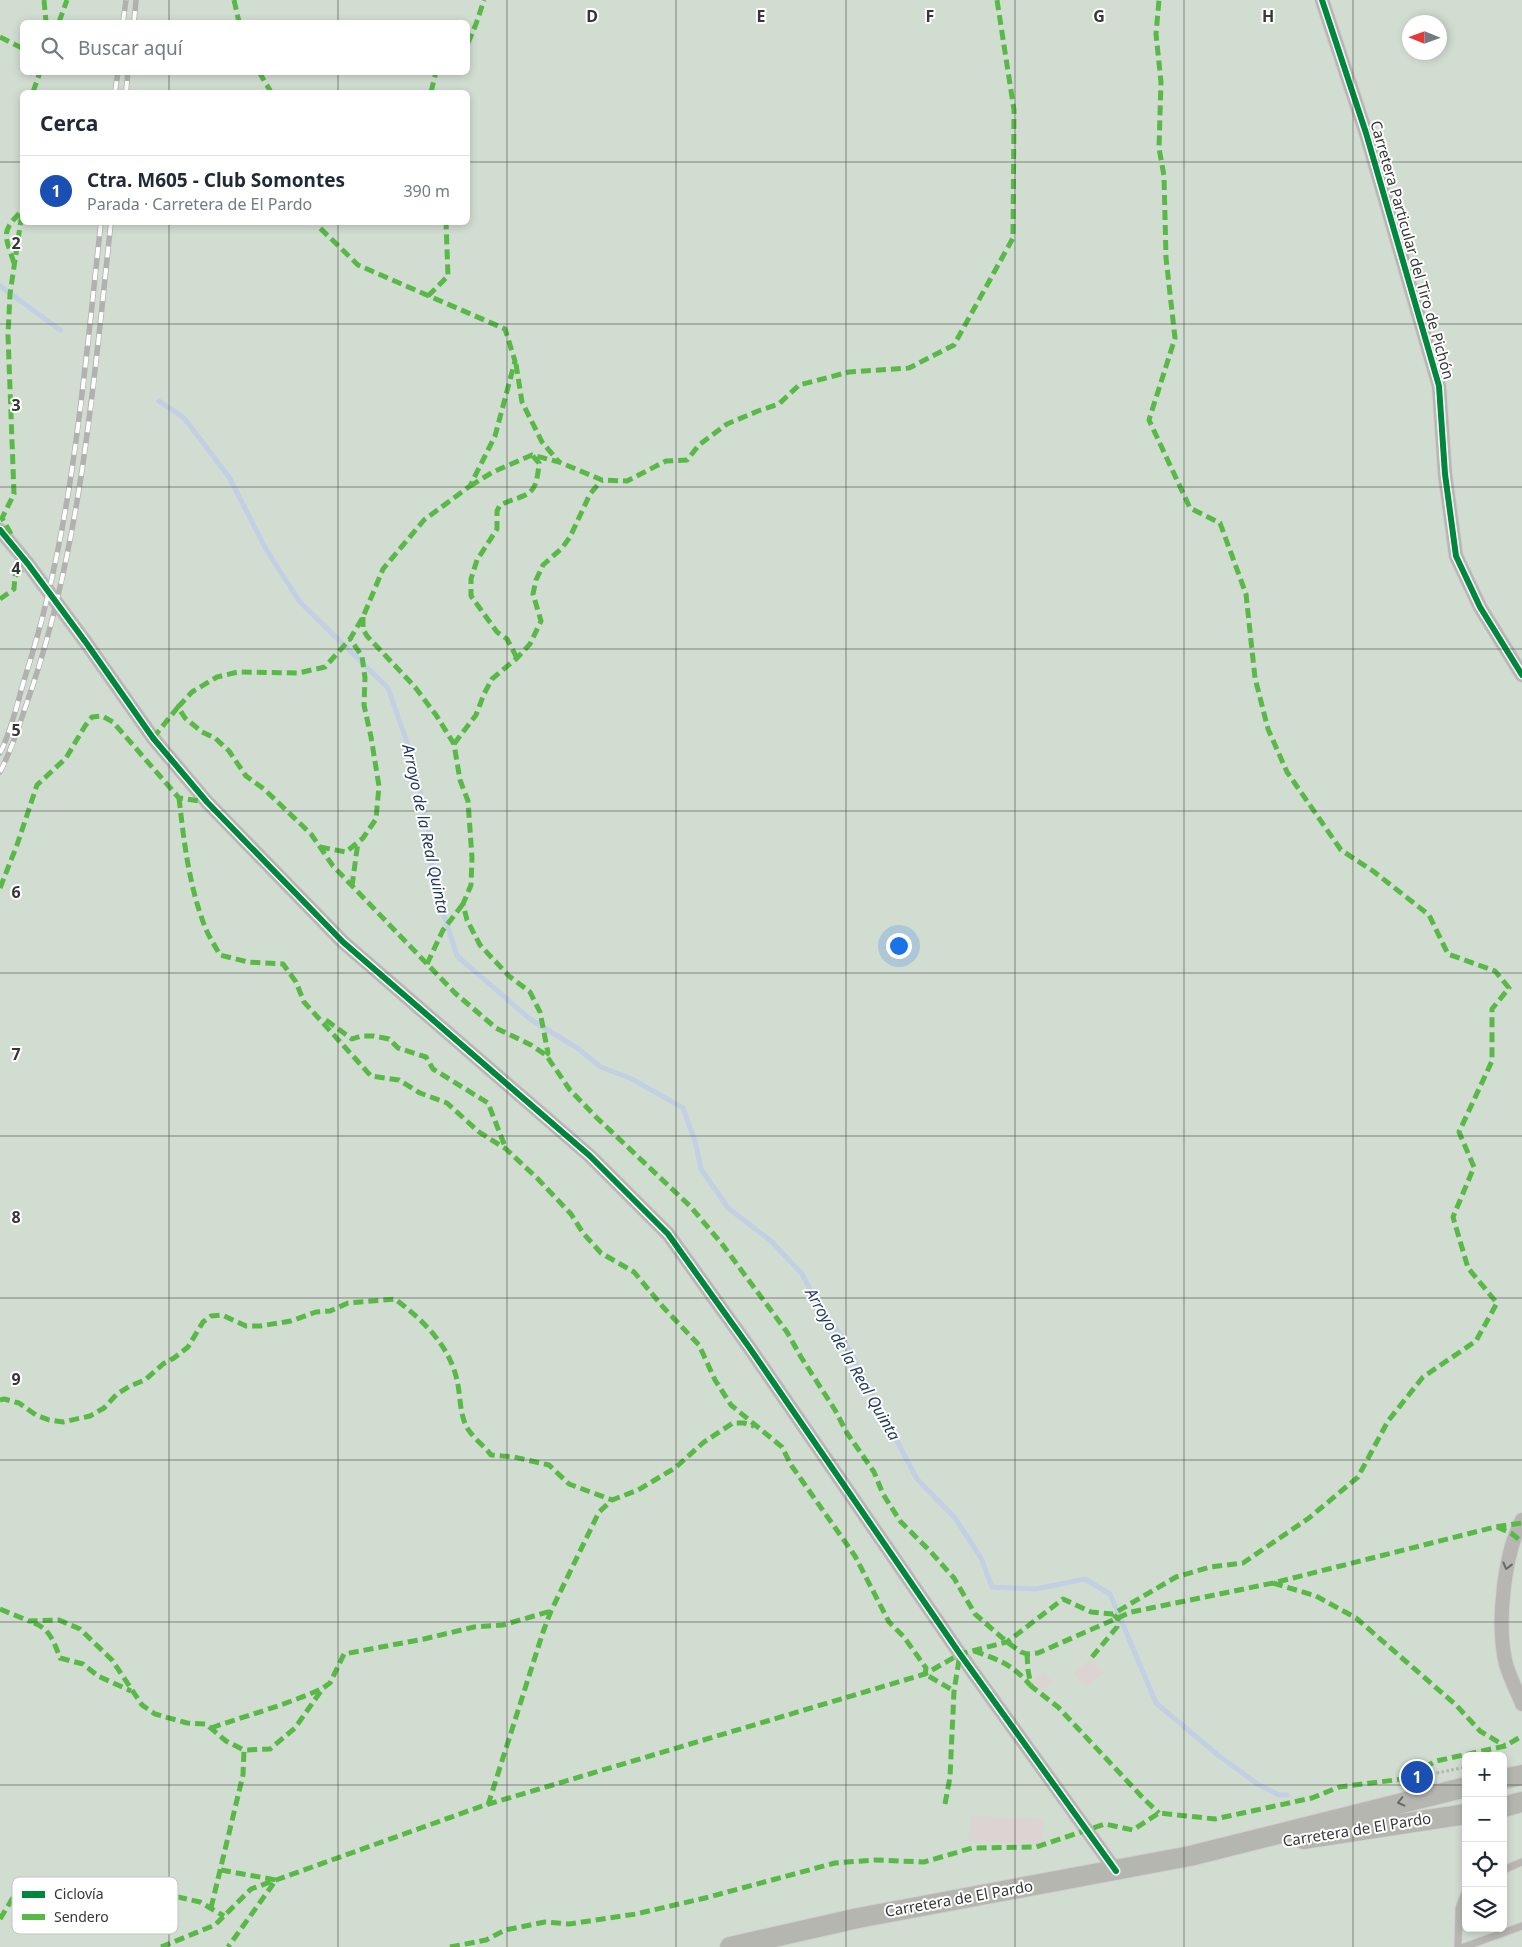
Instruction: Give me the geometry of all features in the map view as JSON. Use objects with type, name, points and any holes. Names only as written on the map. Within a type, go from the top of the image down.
[{"type":"street","name":"Carretera Particular del Tiro de Pichón","points":[[1322,0],[1366,132],[1439,386],[1445,474],[1456,556],[1480,608],[1522,675]]},
{"type":"street","points":[[0,530],[28,564],[87,644],[153,738],[207,802],[343,942],[590,1156],[668,1234],[749,1346],[960,1654],[1116,1871]]},
{"type":"street","points":[[1522,1520],[1505,1570],[1502,1614],[1505,1660],[1522,1704]]},
{"type":"street","points":[[1507,1778],[1522,1775]]},
{"type":"street","name":"Carretera de El Pardo","points":[[730,1947],[858,1918],[1190,1856],[1462,1788]]},
{"type":"street","points":[[1507,1806],[1522,1802]]},
{"type":"street","name":"Carretera de El Pardo","points":[[1190,1856],[1462,1815]]},
{"type":"lane","points":[[1507,1868],[1522,1862]]},
{"type":"lane","points":[[1458,1947],[1459,1908],[1462,1900]]},
{"type":"lane","points":[[1464,1947],[1522,1926]]},
{"type":"path","points":[[1417,1777],[1462,1768]]},
{"type":"shaded area","points":[[0,0],[1522,0],[1522,1947],[0,1947]]},
{"type":"building","points":[[1091,1658],[1103,1673],[1086,1688],[1074,1673]]},
{"type":"building","points":[[1044,1672],[1053,1682],[1041,1691],[1033,1680]]},
{"type":"building","points":[[971,1816],[1044,1819],[1043,1844],[970,1841]]},
{"type":"waterway","name":"Arroyo de la Real Quinta","points":[[0,286],[60,330]]},
{"type":"waterway","name":"Arroyo de la Real Quinta","points":[[159,401],[184,418],[229,477],[267,551],[300,602],[388,688],[414,762],[429,834],[433,880],[457,956],[530,1019],[577,1048],[601,1067],[632,1079],[683,1108],[695,1141],[701,1169],[728,1208],[771,1241],[802,1274],[813,1295],[845,1342],[917,1479],[955,1518],[981,1558],[992,1587],[1036,1589],[1085,1579],[1110,1594],[1156,1703],[1219,1756],[1259,1785],[1279,1795],[1287,1795]]},
{"type":"railway","points":[[123,20],[126,0]]},
{"type":"railway","points":[[134,20],[136,0]]},
{"type":"railway","points":[[115,90],[118,75]]},
{"type":"railway","points":[[126,90],[128,75]]},
{"type":"railway","points":[[0,753],[11,724],[42,619],[66,507],[75,450],[101,225]]},
{"type":"railway","points":[[0,772],[14,741],[32,688],[63,574],[84,458],[111,225]]},
{"type":"marked path","points":[[44,0],[46,20]]},
{"type":"marked path","points":[[60,20],[67,0]]},
{"type":"marked path","points":[[234,0],[239,20]]},
{"type":"marked path","points":[[470,38],[484,0]]},
{"type":"marked path","points":[[470,486],[493,472],[532,455],[559,462],[602,480],[627,481],[666,461],[687,460],[699,445],[727,424],[779,404],[799,385],[849,372],[909,368],[954,345],[1013,238],[1014,110],[997,0]]},
{"type":"marked path","points":[[161,1947],[215,1925],[251,1889],[482,1806],[925,1674],[960,1654],[1007,1642],[1063,1599],[1091,1612],[1113,1614],[1176,1577],[1210,1567],[1243,1563],[1309,1518],[1358,1477],[1388,1421],[1423,1377],[1476,1341],[1497,1303],[1468,1268],[1453,1217],[1474,1167],[1459,1132],[1492,1061],[1492,1009],[1509,988],[1495,971],[1448,954],[1429,915],[1373,871],[1341,850],[1287,772],[1268,729],[1255,678],[1246,594],[1220,523],[1190,508],[1149,420],[1175,338],[1166,258],[1164,176],[1159,148],[1161,82],[1156,34],[1159,0]]},
{"type":"marked path","points":[[0,37],[20,47]]},
{"type":"marked path","points":[[34,90],[39,75]]},
{"type":"marked path","points":[[261,75],[270,90]]},
{"type":"marked path","points":[[432,90],[435,75]]},
{"type":"marked path","points":[[14,263],[6,234],[10,224],[20,213]]},
{"type":"marked path","points":[[11,534],[2,518],[14,494],[8,335],[10,294],[20,225]]},
{"type":"marked path","points":[[178,707],[192,692],[217,677],[238,672],[298,673],[325,667],[350,639],[363,617],[383,569],[424,520],[470,486],[495,436],[515,361],[505,329],[358,265],[320,228],[320,225]]},
{"type":"marked path","points":[[428,296],[448,276],[446,225]]},
{"type":"marked path","points":[[516,364],[522,402],[542,442],[559,462]]},
{"type":"marked path","points":[[517,658],[507,639],[497,632],[471,596],[471,579],[477,560],[497,529],[497,511],[500,505],[529,493],[536,483],[539,463],[532,455]]},
{"type":"marked path","points":[[454,744],[476,715],[492,679],[530,644],[541,621],[533,594],[536,580],[543,565],[562,548],[570,537],[590,494],[602,480]]},
{"type":"marked path","points":[[0,599],[14,589],[15,576],[28,564],[26,560]]},
{"type":"marked path","points":[[363,617],[363,629],[367,636],[415,687],[436,715],[454,744],[460,780],[468,801],[472,858],[471,885],[463,904],[467,920],[480,945],[509,976],[530,992],[540,1012],[548,1053],[546,1055]]},
{"type":"marked path","points":[[320,847],[346,852],[363,838],[376,819],[379,786],[364,705],[365,678],[362,656],[350,639]]},
{"type":"marked path","points":[[153,738],[178,707],[185,718],[202,732],[215,738],[229,751],[246,776],[264,789],[311,834],[333,866],[455,993],[496,1028],[531,1045],[546,1055],[570,1090],[690,1206],[722,1244],[787,1332],[847,1433],[874,1472],[883,1494],[900,1521],[954,1578],[975,1614],[1021,1652],[1027,1654],[1038,1653],[1131,1612],[1273,1583],[1495,1527],[1522,1523]]},
{"type":"marked path","points":[[0,888],[37,785],[66,758],[92,717],[102,716],[113,722],[179,798],[207,802]]},
{"type":"marked path","points":[[179,798],[185,847],[195,896],[205,927],[220,955],[248,962],[283,964],[296,982],[304,1002],[371,1076],[399,1080],[420,1093],[447,1103],[479,1132],[506,1149],[537,1178],[571,1214],[583,1233],[601,1253],[634,1272],[663,1307],[699,1345],[715,1380],[731,1405],[782,1447],[791,1465],[855,1556],[889,1622],[904,1637],[926,1668],[925,1674],[954,1691]]},
{"type":"marked path","points":[[352,886],[358,842]]},
{"type":"marked path","points":[[427,964],[443,930],[463,904]]},
{"type":"marked path","points":[[326,1020],[352,1039],[361,1036],[389,1039],[398,1048],[426,1057],[433,1069],[488,1103],[506,1149]]},
{"type":"marked path","points":[[0,1400],[4,1399],[19,1403],[36,1415],[49,1420],[63,1422],[90,1416],[104,1408],[117,1394],[145,1380],[163,1364],[188,1347],[203,1322],[211,1316],[222,1315],[246,1326],[260,1326],[291,1321],[316,1312],[330,1311],[348,1303],[395,1299],[425,1325],[448,1356],[457,1380],[462,1414],[466,1426],[491,1455],[514,1457],[549,1465],[569,1484],[612,1500]]},
{"type":"marked path","points":[[488,1805],[543,1632],[551,1611],[599,1512],[612,1500],[638,1490],[675,1468],[704,1442],[733,1423],[744,1423],[754,1426]]},
{"type":"marked path","points":[[1497,1527],[1511,1533],[1522,1542]]},
{"type":"marked path","points":[[1273,1583],[1316,1596],[1356,1618],[1456,1705],[1480,1731],[1505,1746]]},
{"type":"marked path","points":[[0,1609],[29,1621],[59,1620],[80,1629],[112,1660],[142,1705],[155,1714],[187,1723],[206,1724],[226,1741],[244,1750]]},
{"type":"marked path","points":[[211,1908],[243,1775],[244,1750],[270,1749],[295,1728],[323,1688],[330,1683],[344,1654],[424,1639],[474,1627],[503,1625],[551,1611]]},
{"type":"marked path","points":[[1092,1657],[1117,1627],[1118,1619],[1114,1615]]},
{"type":"marked path","points":[[34,1623],[48,1632],[60,1658],[83,1664],[98,1676],[131,1691]]},
{"type":"marked path","points":[[974,1651],[1005,1664],[1017,1672],[1030,1685]]},
{"type":"marked path","points":[[945,1804],[950,1777],[954,1691],[960,1654]]},
{"type":"marked path","points":[[1027,1654],[1031,1686],[1058,1707],[1159,1813]]},
{"type":"marked path","points":[[211,1728],[281,1705],[321,1689]]},
{"type":"marked path","points":[[450,1947],[486,1940],[505,1930],[545,1922],[569,1924],[636,1914],[705,1898],[835,1863],[875,1860],[924,1862],[972,1848],[1036,1847],[1105,1824],[1133,1830],[1159,1813],[1215,1819],[1312,1798],[1339,1787],[1403,1779],[1436,1761],[1505,1746],[1522,1736]]},
{"type":"marked path","points":[[221,1870],[276,1880],[228,1947]]},
{"type":"marked path","points":[[178,1897],[200,1902],[224,1916]]},
{"type":"marked path","points":[[0,1919],[12,1899]]},
{"type":"cycle path","points":[[1322,0],[1366,133],[1439,386],[1445,474],[1456,556],[1480,607],[1522,675]]},
{"type":"cycle path","points":[[0,530],[28,564],[87,644],[153,738],[207,802],[343,942],[590,1156],[668,1234],[749,1347],[960,1654],[1116,1871]]},
{"type":"place","name":"Ctra. M605 - Club Somontes","points":[[1417,1777]]}]
